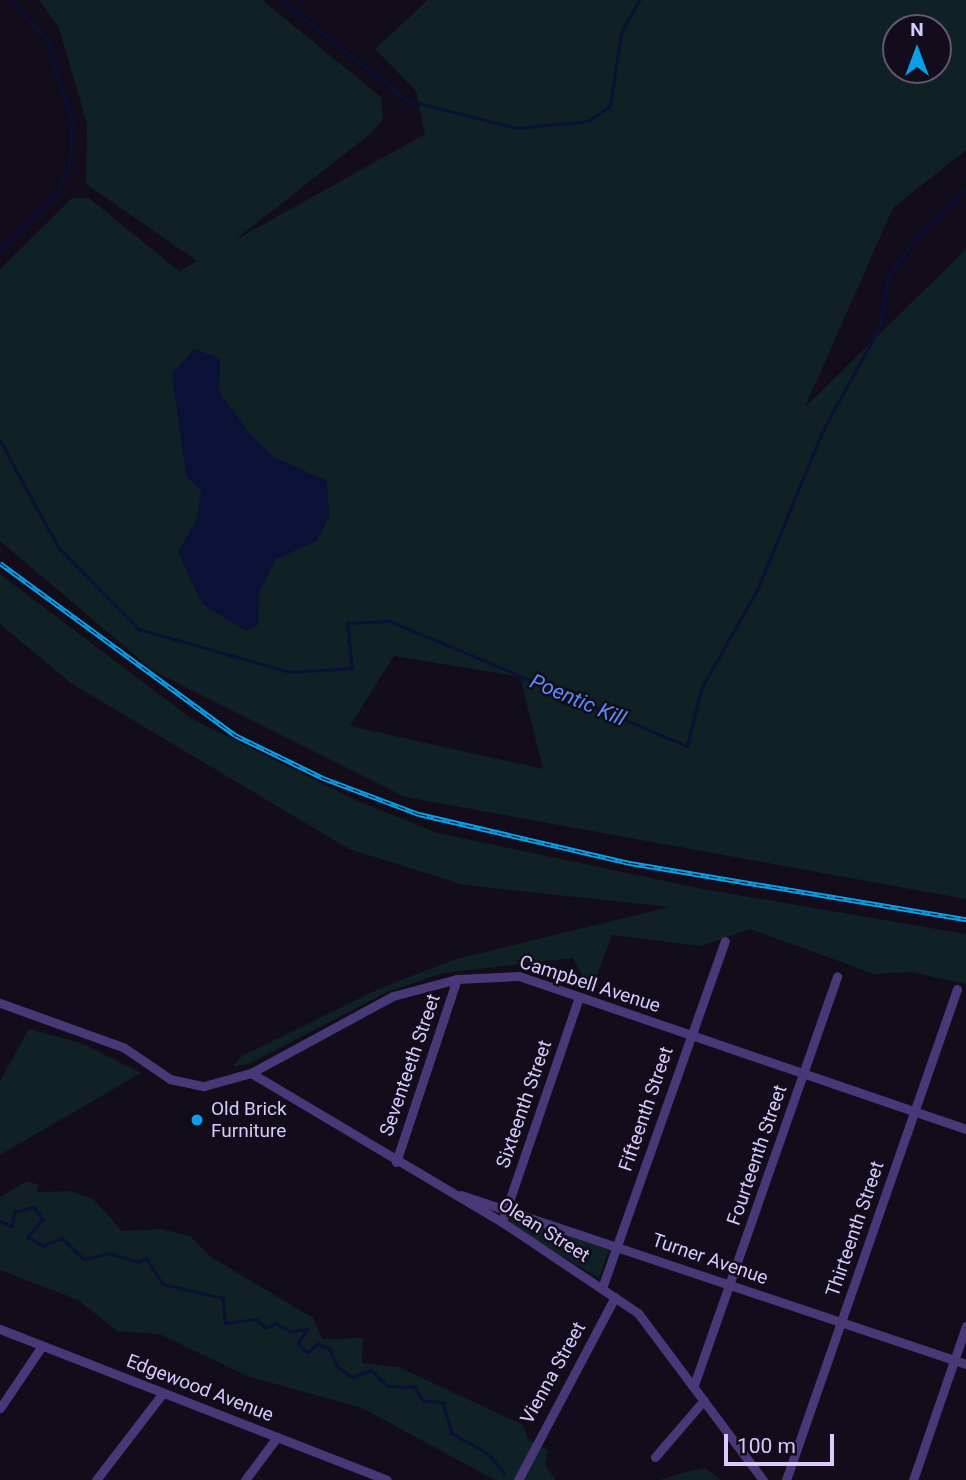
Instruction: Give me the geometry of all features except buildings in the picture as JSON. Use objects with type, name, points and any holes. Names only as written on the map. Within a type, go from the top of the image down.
[{"type":"street","name":"Fifteenth Street","points":[[602,1288],[689,1034],[725,941]]},
{"type":"street","name":"Campbell Avenue","points":[[0,1003],[113,1043],[170,1080],[204,1086],[251,1073],[393,996],[457,979],[519,976],[966,1129]]},
{"type":"street","name":"Fourteenth Street","points":[[694,1385],[837,976]]},
{"type":"street","name":"Seventeeth Street","points":[[396,1162],[457,979]]},
{"type":"street","name":"Thirteenth Street","points":[[786,1480],[957,989]]},
{"type":"street","name":"Sixteenth Street","points":[[502,1222],[579,997]]},
{"type":"street","name":"Olean Street","points":[[251,1073],[442,1190],[502,1222],[638,1313],[763,1480]]},
{"type":"street","name":"Turner Avenue","points":[[442,1190],[506,1208],[966,1364]]},
{"type":"street","name":"Vienna Street","points":[[518,1480],[615,1297]]},
{"type":"street","points":[[913,1480],[966,1326]]},
{"type":"street","name":"Edgewood Avenue","points":[[0,1329],[387,1480]]},
{"type":"street","points":[[0,1408],[42,1346]]},
{"type":"street","points":[[96,1480],[163,1393]]},
{"type":"street","points":[[655,1457],[704,1400]]},
{"type":"street","points":[[245,1480],[277,1437]]},
{"type":"shaded area","points":[[39,0],[262,0],[381,97],[383,119],[369,135],[235,240],[425,134],[416,91],[375,49],[428,0],[966,0],[966,150],[893,208],[805,407],[966,249],[966,899],[405,797],[155,672],[0,541],[0,269],[72,198],[89,198],[179,271],[197,261],[86,184],[87,124],[59,28]],"holes":[[[394,656],[520,677],[543,769],[350,726]]]},
{"type":"shaded area","points":[[194,349],[220,358],[219,391],[251,436],[274,457],[327,481],[329,516],[317,541],[276,559],[259,592],[258,625],[246,631],[202,604],[178,552],[197,519],[201,491],[186,476],[172,374]]},
{"type":"shaded area","points":[[0,574],[192,719],[358,801],[438,833],[703,889],[966,934],[966,984],[910,972],[874,974],[750,929],[701,946],[612,935],[591,991],[573,958],[443,973],[387,992],[249,1064],[233,1066],[242,1056],[383,987],[456,959],[670,907],[464,885],[349,849],[72,684],[0,624]]},
{"type":"shaded area","points":[[29,1029],[81,1043],[141,1073],[0,1155],[0,1081]]},
{"type":"shaded area","points":[[27,1181],[39,1185],[36,1192],[71,1191],[93,1199],[122,1231],[161,1229],[190,1236],[211,1257],[313,1318],[322,1339],[363,1338],[362,1363],[399,1367],[523,1425],[528,1439],[548,1450],[545,1465],[556,1480],[495,1480],[362,1408],[247,1376],[159,1334],[117,1331],[78,1300],[0,1270],[0,1197]]},
{"type":"shaded area","points":[[510,1215],[609,1250],[599,1278],[509,1225]]},
{"type":"shaded area","points":[[705,1468],[722,1480],[659,1480],[690,1471]]},
{"type":"waterway","name":"Poentic Kill","points":[[0,250],[57,193],[69,166],[72,121],[46,38],[10,0]]},
{"type":"waterway","points":[[281,0],[407,100],[516,128],[589,121],[610,106],[621,33],[639,0]]},
{"type":"waterway","name":"Poentic Kill","points":[[0,440],[59,548],[139,629],[290,672],[352,668],[347,623],[390,621],[687,746],[701,689],[757,590],[822,432],[880,326],[888,277],[915,239],[966,189]]},
{"type":"waterway","points":[[0,1221],[12,1226],[14,1212],[34,1207],[43,1219],[28,1237],[43,1246],[62,1238],[84,1259],[109,1253],[138,1262],[146,1258],[163,1284],[223,1298],[225,1323],[256,1319],[266,1328],[276,1323],[290,1331],[308,1329],[298,1344],[307,1352],[318,1344],[330,1349],[337,1366],[352,1377],[371,1370],[388,1386],[415,1387],[423,1401],[443,1402],[452,1433],[489,1454],[504,1473]]},
{"type":"railway","points":[[0,563],[235,735],[323,778],[419,814],[630,863],[966,919]]},
{"type":"place","name":"Old Brick Furniture","points":[[197,1120]]}]
